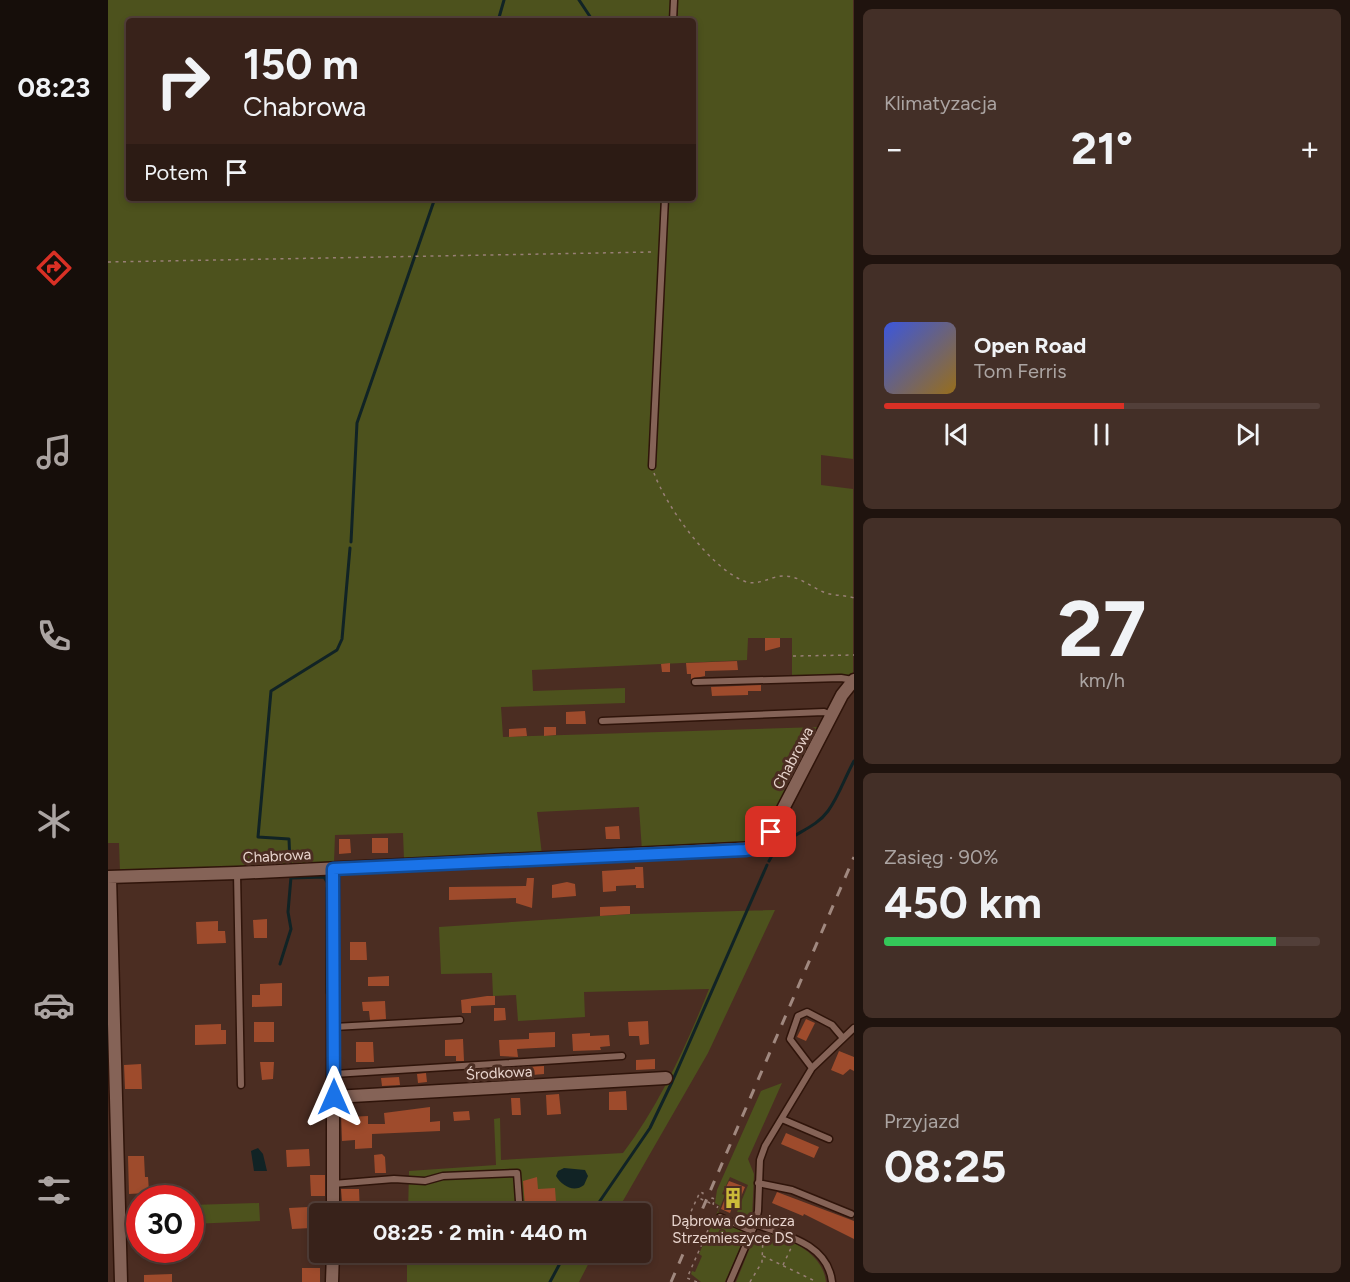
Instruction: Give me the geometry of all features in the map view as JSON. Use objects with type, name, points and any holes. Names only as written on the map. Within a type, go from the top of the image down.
[{"type":"street","name":"Chabrowa","points":[[109,877],[333,869],[756,848],[771,832],[853,680]]},
{"type":"street","points":[[333,869],[333,1203]]},
{"type":"street","points":[[109,877],[112,1044],[121,1282]]},
{"type":"street","name":"Środkowa","points":[[334,1097],[666,1078]]},
{"type":"street","points":[[332,1282],[333,1263]]},
{"type":"lane","points":[[673,18],[674,0]]},
{"type":"lane","points":[[652,466],[665,201]]},
{"type":"lane","points":[[695,682],[842,678],[853,680]]},
{"type":"lane","points":[[602,721],[824,712],[832,716]]},
{"type":"lane","points":[[237,873],[241,1085]]},
{"type":"lane","points":[[812,1068],[790,1039],[798,1016],[807,1012],[832,1025],[843,1038]]},
{"type":"lane","points":[[334,1027],[460,1020]]},
{"type":"lane","points":[[730,1282],[759,1211],[760,1160],[812,1068],[854,1028]]},
{"type":"lane","points":[[334,1074],[622,1056]]},
{"type":"lane","points":[[783,1119],[829,1139]]},
{"type":"lane","points":[[333,1184],[394,1179],[425,1181],[442,1176],[517,1173],[519,1201]]},
{"type":"lane","points":[[758,1183],[792,1190],[851,1214]]},
{"type":"lane","points":[[720,1217],[754,1227],[763,1227],[795,1239],[819,1253],[829,1268],[832,1282]]},
{"type":"path","points":[[108,262],[663,251]]},
{"type":"path","points":[[652,466],[681,520],[717,562],[736,577],[751,583],[782,576],[793,577],[826,593],[854,598]]},
{"type":"path","points":[[793,656],[854,655]]},
{"type":"path","points":[[686,1282],[718,1206],[713,1204],[715,1199],[712,1198],[710,1203],[701,1199],[703,1193],[700,1192],[688,1218]]},
{"type":"path","points":[[751,1281],[759,1271],[763,1256],[763,1227]]},
{"type":"path","points":[[783,1265],[795,1239]]},
{"type":"path","points":[[763,1256],[817,1282]]},
{"type":"path","points":[[687,1278],[697,1282]]},
{"type":"path","points":[[751,1281],[758,1282]]},
{"type":"green space","points":[[108,0],[853,0],[853,459],[821,455],[821,485],[853,489],[853,673],[850,676],[792,678],[792,638],[748,638],[747,660],[532,670],[533,691],[625,688],[625,703],[501,707],[503,737],[820,727],[767,829],[758,839],[744,845],[642,851],[639,807],[537,812],[542,855],[404,859],[403,833],[335,835],[334,862],[120,872],[119,843],[108,843]]},
{"type":"green space","points":[[775,910],[708,1053],[622,1203],[408,1203],[409,1171],[496,1165],[494,1119],[500,1118],[501,1160],[623,1153],[649,1115],[671,1074],[709,989],[584,992],[585,1017],[518,1021],[516,995],[493,996],[492,973],[441,974],[439,927],[631,914]]},
{"type":"green space","points":[[782,1083],[748,1159],[754,1174],[752,1219],[745,1223],[748,1216],[737,1212],[748,1185],[730,1177],[722,1194],[725,1195],[718,1212],[721,1213],[719,1221],[742,1231],[745,1236],[725,1282],[701,1282],[691,1274],[692,1271],[695,1272],[702,1256],[699,1254],[720,1206],[715,1203],[717,1190],[761,1091]]},
{"type":"green space","points":[[259,1203],[260,1221],[204,1223],[204,1205]]},
{"type":"green space","points":[[767,1233],[796,1244],[813,1256],[824,1272],[826,1282],[736,1282],[753,1240]]},
{"type":"green space","points":[[407,1263],[589,1263],[579,1282],[407,1282]]},
{"type":"shaded area","points":[[258,1148],[263,1154],[267,1171],[254,1171],[251,1151]]},
{"type":"shaded area","points":[[564,1168],[585,1170],[588,1176],[584,1185],[572,1188],[562,1183],[556,1176],[558,1171]]},
{"type":"building","points":[[765,638],[780,638],[780,647],[765,651]]},
{"type":"building","points":[[737,661],[738,670],[705,671],[705,676],[691,679],[691,674],[687,674],[686,663]]},
{"type":"building","points":[[670,663],[670,672],[662,672],[661,664]]},
{"type":"building","points":[[761,685],[761,691],[748,691],[748,695],[712,696],[711,687]]},
{"type":"building","points":[[585,711],[586,724],[566,724],[566,712]]},
{"type":"building","points":[[544,727],[556,727],[556,735],[544,736]]},
{"type":"building","points":[[526,728],[527,736],[509,737],[509,729]]},
{"type":"building","points":[[619,826],[620,839],[606,839],[605,827]]},
{"type":"building","points":[[372,838],[388,838],[388,853],[372,853]]},
{"type":"building","points":[[339,839],[350,839],[351,853],[339,854]]},
{"type":"building","points":[[635,867],[643,867],[644,888],[636,888],[636,885],[616,886],[616,891],[603,892],[602,871],[635,869]]},
{"type":"building","points":[[527,878],[534,878],[532,908],[516,903],[516,898],[449,900],[449,887],[526,886]]},
{"type":"building","points":[[567,882],[575,884],[576,896],[552,898],[552,885]]},
{"type":"building","points":[[630,906],[630,914],[600,916],[600,907]]},
{"type":"building","points":[[267,919],[267,938],[254,938],[253,920]]},
{"type":"building","points":[[218,921],[218,931],[225,931],[226,943],[197,944],[196,922]]},
{"type":"building","points":[[350,942],[366,942],[367,960],[350,960]]},
{"type":"building","points":[[389,976],[389,986],[368,986],[368,977]]},
{"type":"building","points":[[282,983],[282,1006],[252,1007],[252,995],[260,995],[260,984]]},
{"type":"building","points":[[495,996],[495,1005],[471,1006],[471,1013],[462,1013],[461,1000]]},
{"type":"building","points":[[385,1001],[386,1019],[370,1020],[369,1011],[363,1011],[362,1002]]},
{"type":"building","points":[[494,1008],[505,1008],[506,1020],[494,1021]]},
{"type":"building","points":[[806,1019],[815,1023],[806,1041],[797,1037]]},
{"type":"building","points":[[648,1021],[649,1044],[640,1045],[639,1036],[629,1036],[628,1022]]},
{"type":"building","points":[[254,1022],[274,1022],[274,1042],[254,1042]]},
{"type":"building","points":[[221,1024],[221,1030],[226,1030],[226,1044],[195,1045],[195,1025]]},
{"type":"building","points":[[555,1032],[555,1047],[517,1049],[518,1057],[500,1056],[499,1040],[529,1039],[529,1033]]},
{"type":"building","points":[[590,1033],[590,1036],[609,1035],[610,1046],[600,1047],[601,1050],[573,1051],[572,1034]]},
{"type":"building","points":[[463,1039],[464,1061],[456,1061],[456,1056],[445,1056],[445,1040]]},
{"type":"building","points":[[356,1042],[373,1042],[374,1062],[356,1062]]},
{"type":"building","points":[[839,1051],[854,1057],[854,1071],[850,1069],[843,1075],[831,1070]]},
{"type":"building","points":[[655,1059],[655,1069],[636,1070],[636,1060]]},
{"type":"building","points":[[260,1062],[274,1062],[273,1079],[262,1080]]},
{"type":"building","points":[[141,1064],[142,1089],[125,1089],[124,1065]]},
{"type":"building","points":[[544,1066],[544,1074],[507,1077],[506,1068]]},
{"type":"building","points":[[426,1073],[427,1082],[418,1083],[417,1074]]},
{"type":"building","points":[[399,1077],[400,1085],[382,1086],[381,1078]]},
{"type":"building","points":[[626,1091],[627,1110],[609,1110],[609,1092]]},
{"type":"building","points":[[559,1094],[561,1114],[547,1115],[546,1095]]},
{"type":"building","points":[[511,1098],[520,1098],[521,1115],[512,1115]]},
{"type":"building","points":[[430,1107],[430,1122],[440,1121],[440,1131],[372,1134],[372,1148],[355,1149],[355,1140],[342,1141],[341,1113],[350,1113],[350,1117],[368,1116],[368,1124],[385,1124],[384,1113]]},
{"type":"building","points":[[469,1111],[470,1120],[454,1121],[453,1112]]},
{"type":"building","points":[[786,1133],[819,1147],[814,1158],[781,1144]]},
{"type":"building","points":[[309,1149],[310,1166],[287,1167],[286,1150]]},
{"type":"building","points":[[382,1154],[385,1157],[386,1173],[375,1173],[374,1155]]},
{"type":"building","points":[[128,1156],[144,1156],[145,1177],[148,1177],[149,1185],[129,1185]]},
{"type":"building","points":[[310,1175],[325,1175],[325,1196],[311,1196]]},
{"type":"building","points":[[537,1177],[538,1189],[555,1188],[556,1202],[525,1203],[523,1181]]},
{"type":"building","name":"Dąbrowa Górnicza Strzemieszyce DS","points":[[729,1181],[745,1187],[738,1204],[734,1203],[730,1213],[721,1209],[727,1193],[724,1191]]},
{"type":"building","points":[[341,1189],[359,1189],[360,1203],[342,1203]]},
{"type":"building","points":[[777,1192],[854,1221],[854,1239],[804,1214],[803,1216],[772,1203]]},
{"type":"building","points":[[308,1207],[309,1228],[292,1229],[289,1208]]},
{"type":"building","points":[[302,1268],[320,1268],[320,1282],[302,1282]]},
{"type":"building","points":[[172,1274],[172,1282],[144,1282],[144,1275]]},
{"type":"waterway","points":[[499,18],[504,0]]},
{"type":"waterway","points":[[579,0],[591,18]]},
{"type":"waterway","points":[[351,542],[357,423],[434,201]]},
{"type":"waterway","points":[[290,863],[289,839],[258,837],[271,691],[337,650],[342,639],[350,548]]},
{"type":"waterway","points":[[769,861],[781,845],[814,824],[828,811],[854,761]]},
{"type":"waterway","points":[[772,854],[769,847],[775,835]]},
{"type":"waterway","points":[[599,1203],[650,1128],[767,865]]},
{"type":"waterway","points":[[280,964],[291,929],[288,912],[291,877]]},
{"type":"waterway","points":[[291,878],[324,877],[327,882]]},
{"type":"waterway","points":[[327,888],[327,993]]},
{"type":"waterway","points":[[550,1282],[560,1263]]},
{"type":"railway","points":[[671,1282],[854,857]]},
{"type":"place","name":"Dąbrowa Górnicza Strzemieszyce DS","points":[[733,1198]]},
{"type":"route","points":[[334,1097],[333,869],[745,850],[756,848],[771,832]]}]
